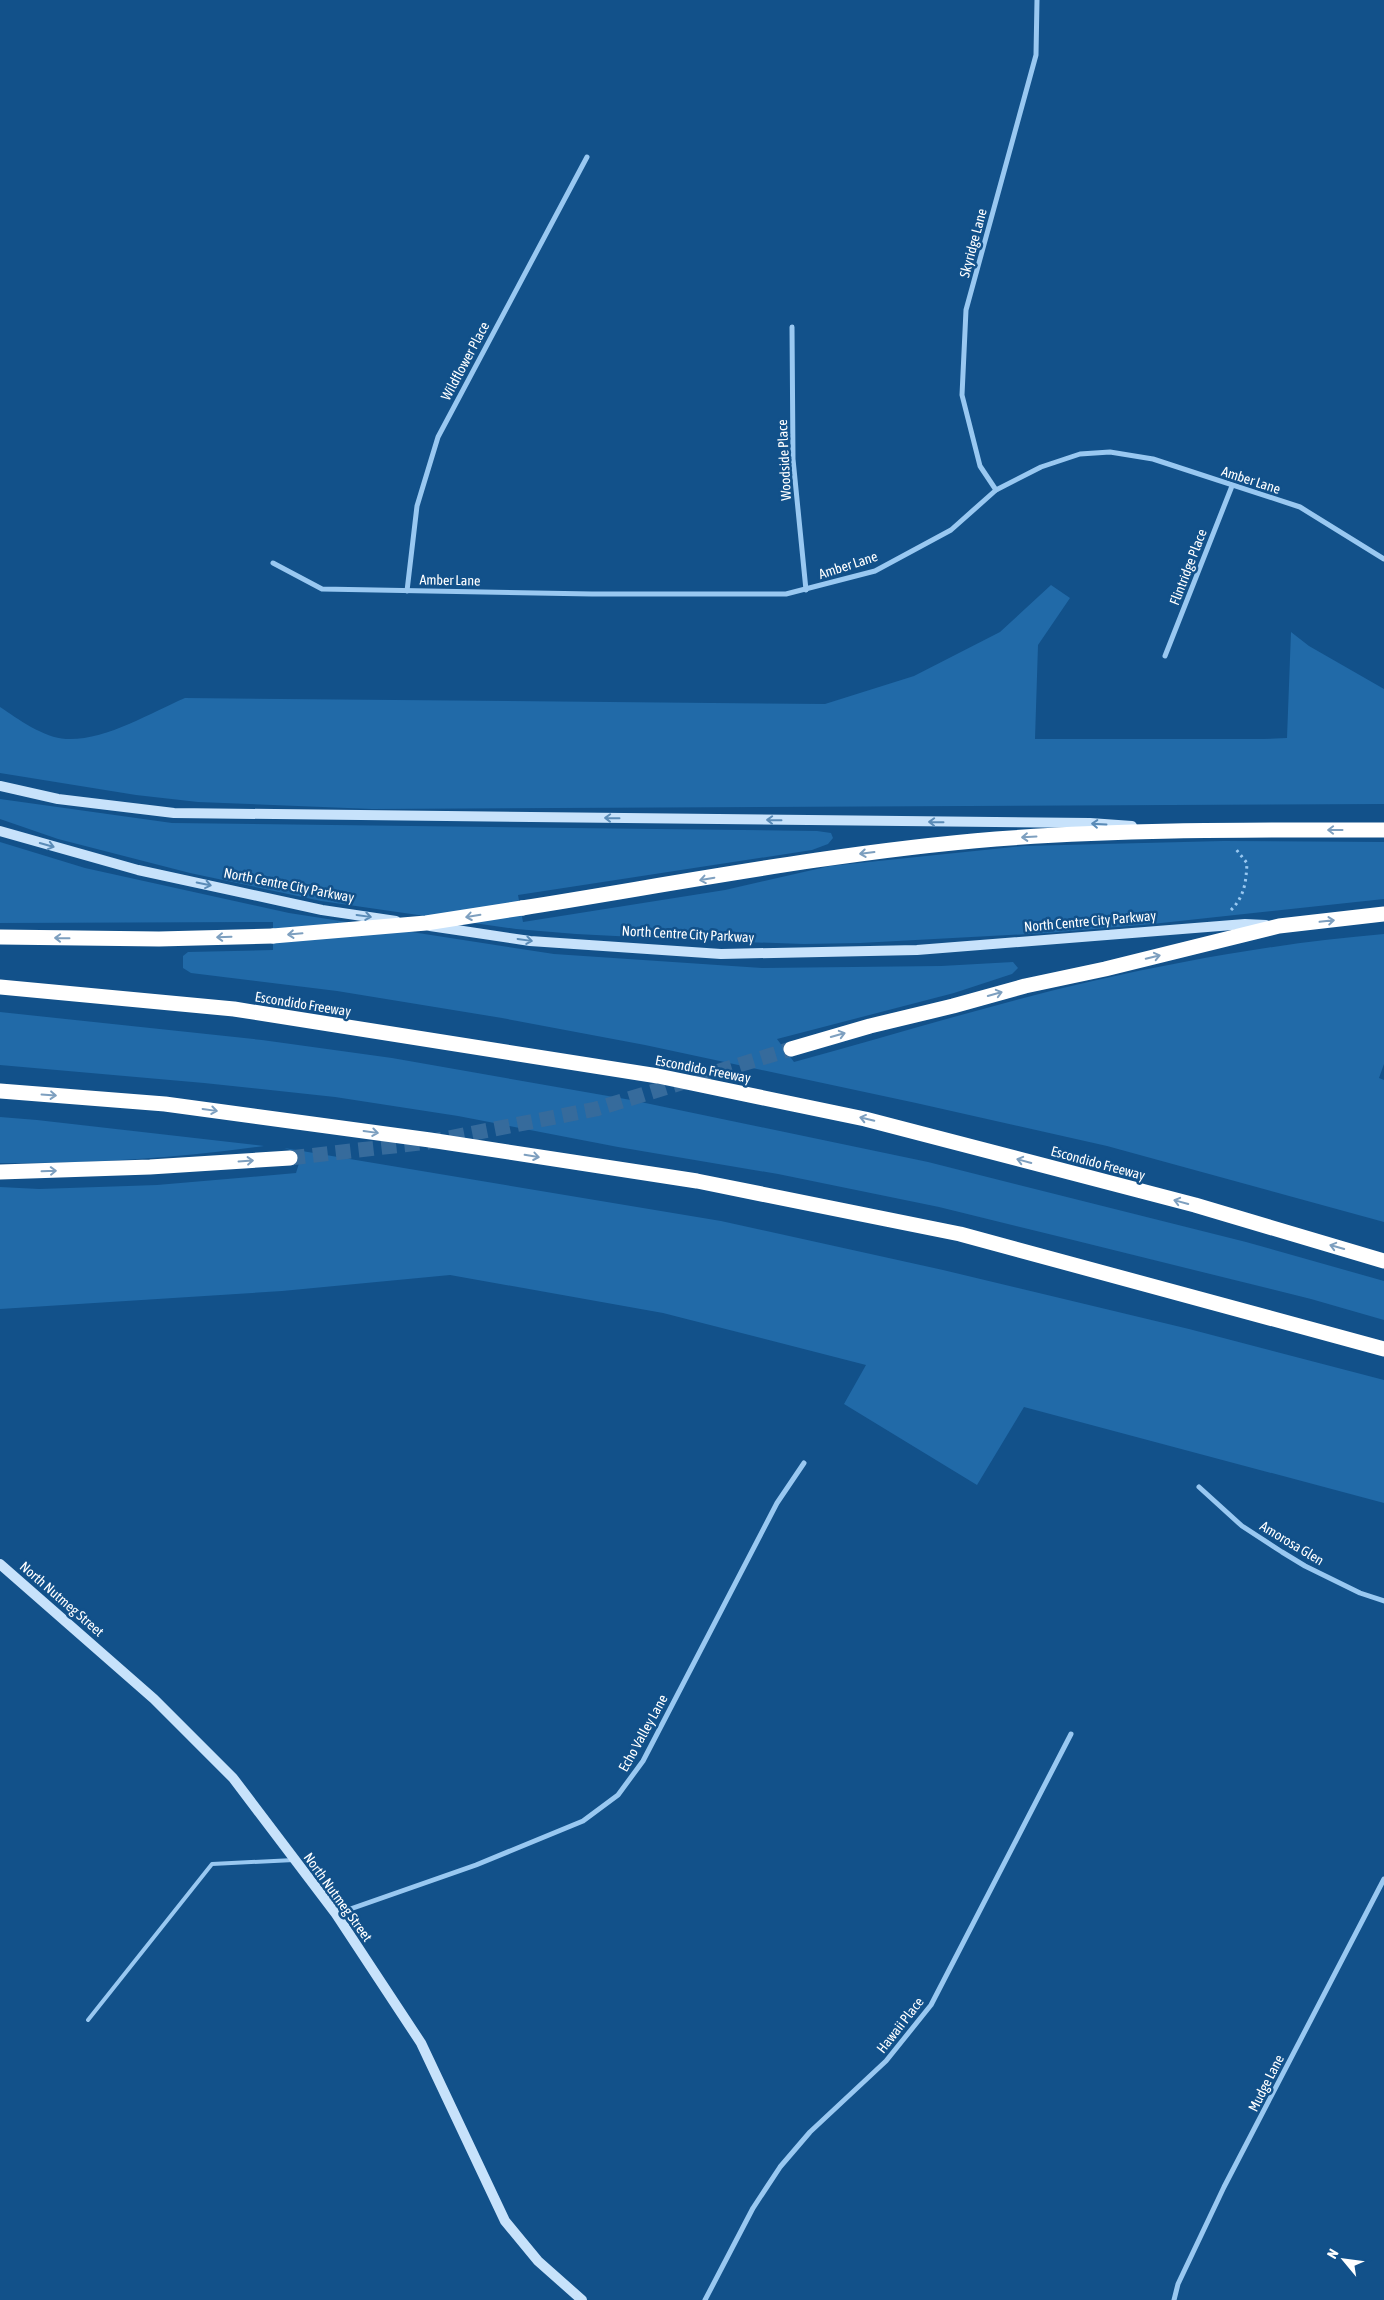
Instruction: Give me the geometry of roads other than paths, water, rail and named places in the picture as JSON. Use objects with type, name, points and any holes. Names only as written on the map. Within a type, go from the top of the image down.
[{"type":"highway","points":[[0,937],[159,940],[273,936],[426,923],[707,879],[780,865],[898,849],[996,839],[1200,829],[1384,830]]},
{"type":"highway","name":"North Centre City Parkway","points":[[1279,926],[1384,914]]},
{"type":"highway","points":[[791,1049],[870,1026],[1025,986],[1105,969],[1279,926]]},
{"type":"highway","name":"Escondido Freeway","points":[[0,987],[234,1009],[658,1076],[865,1119],[1195,1205],[1384,1261]]},
{"type":"highway","points":[[0,1091],[165,1104],[430,1140],[706,1182],[960,1234],[1384,1350]]},
{"type":"highway","points":[[0,1172],[150,1168],[290,1158]]},
{"type":"main road","points":[[0,786],[58,799],[174,813],[1090,823],[1200,829]]},
{"type":"main road","name":"North Centre City Parkway","points":[[0,832],[138,870],[322,910],[540,941],[720,954],[788,954],[916,950],[1246,924],[1279,926]]},
{"type":"main road","name":"North Nutmeg Street","points":[[0,1564],[154,1698],[232,1778],[336,1914],[421,2043],[505,2221],[538,2261],[581,2300]]},
{"type":"street","name":"Skyridge Lane","points":[[996,490],[980,466],[962,395],[966,310],[1036,55],[1037,0]]},
{"type":"street","name":"Wildflower Place","points":[[407,591],[417,506],[438,436],[587,157]]},
{"type":"street","name":"Woodside Place","points":[[792,327],[793,458],[806,590]]},
{"type":"street","name":"Amber Lane","points":[[273,563],[322,589],[786,594],[874,571],[951,530],[996,490],[1041,467],[1080,454],[1110,452],[1153,459],[1300,507],[1384,559]]},
{"type":"street","name":"Flintridge Place","points":[[1165,656],[1232,486]]},
{"type":"street","name":"Echo Valley Lane","points":[[336,1914],[476,1865],[583,1821],[618,1796],[643,1762],[776,1503],[804,1463]]},
{"type":"street","name":"Amorosa Glen","points":[[1199,1487],[1242,1526],[1304,1566],[1360,1593],[1384,1601]]},
{"type":"street","name":"Hawaii Place","points":[[705,2300],[753,2208],[780,2168],[810,2132],[886,2061],[931,2005],[1071,1734]]},
{"type":"street","name":"Mudge Lane","points":[[1174,2300],[1178,2284],[1224,2187],[1384,1879]]},
{"type":"lane","points":[[88,2020],[212,1864],[294,1860]]},
{"type":"tunnel","points":[[290,1158],[428,1142],[596,1109],[791,1049]]}]
